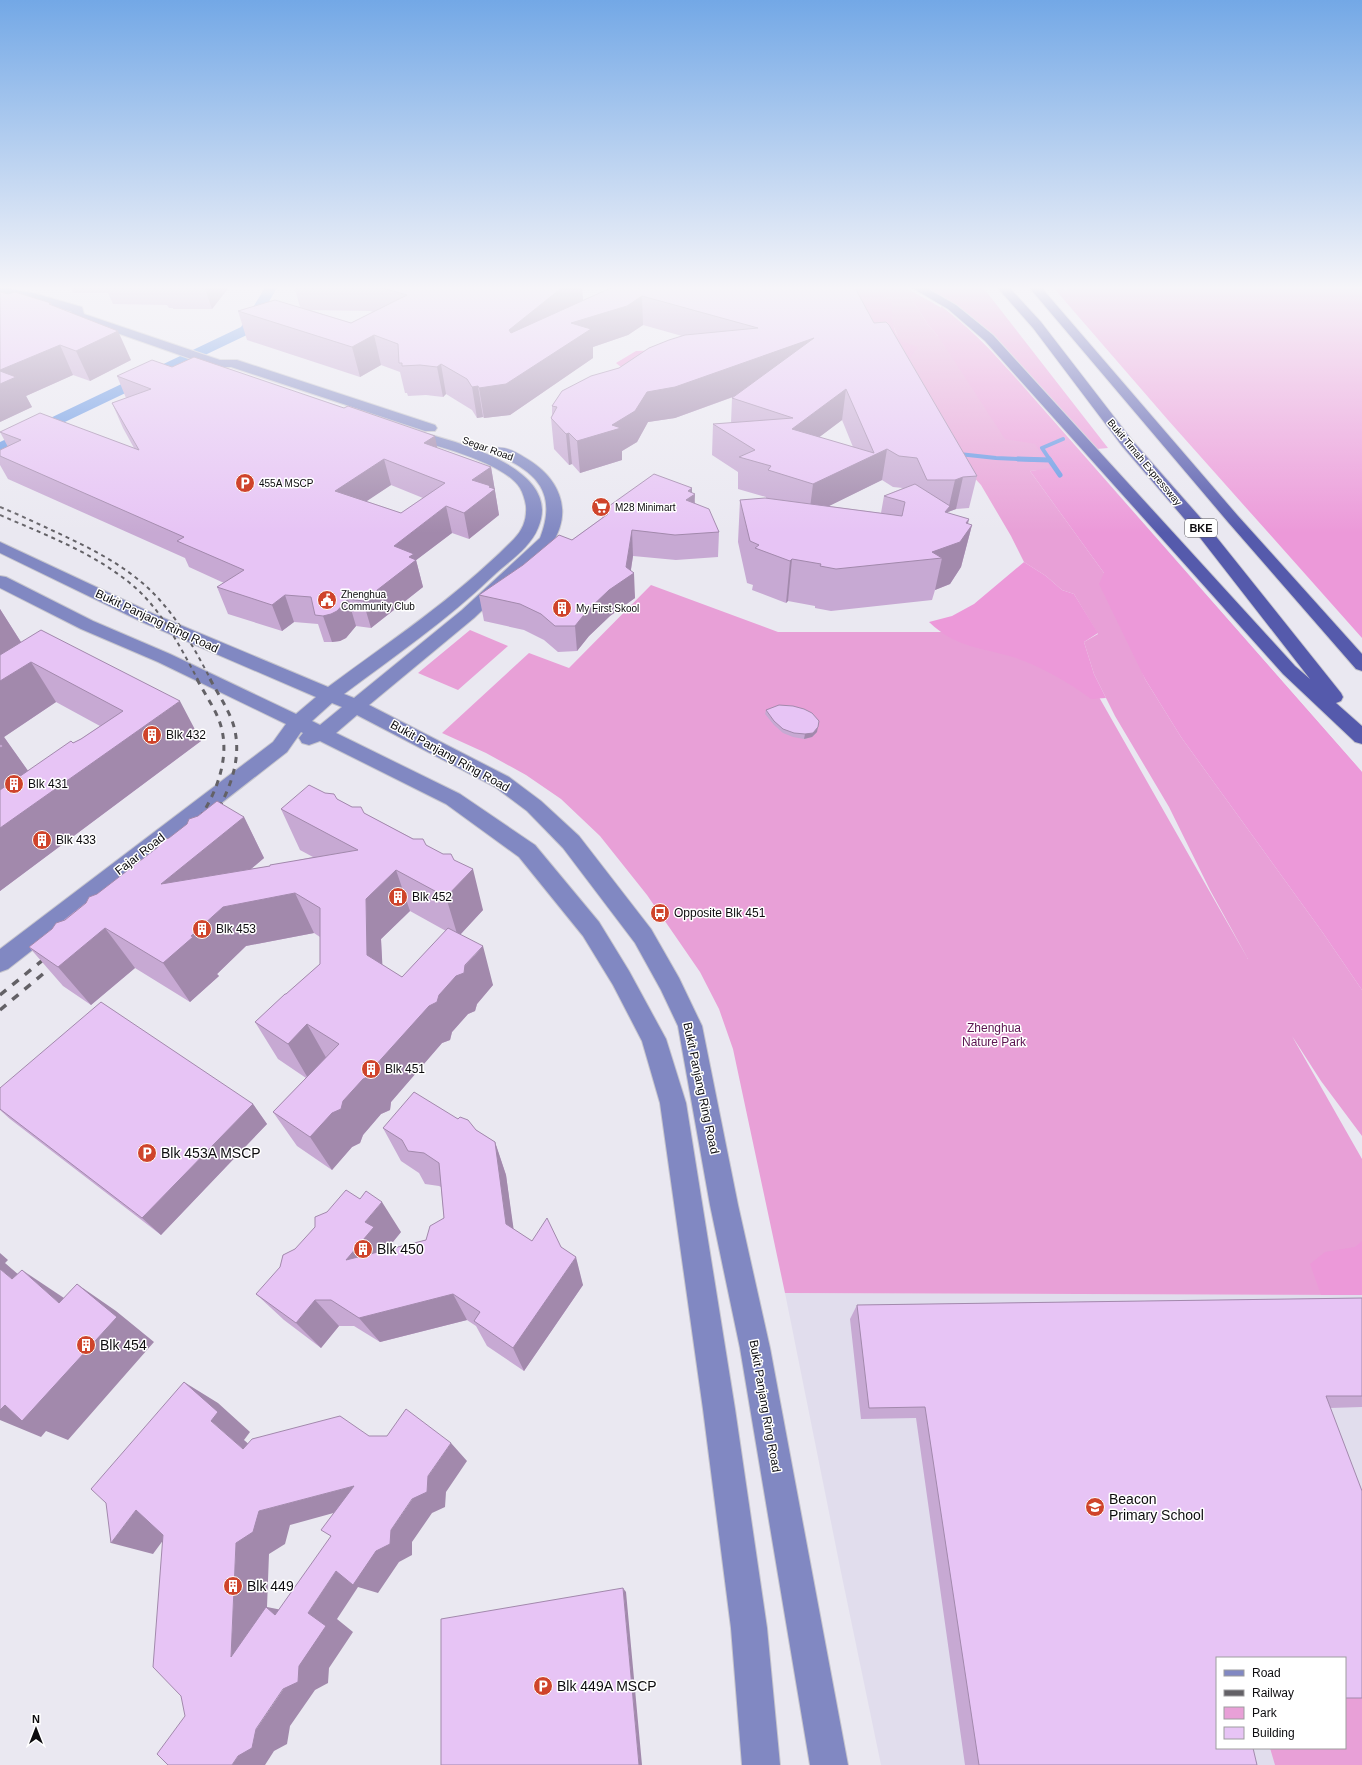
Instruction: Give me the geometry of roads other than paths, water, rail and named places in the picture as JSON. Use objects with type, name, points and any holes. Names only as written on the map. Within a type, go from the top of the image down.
[{"type":"highway","points":[[1017,368],[1289,670],[1362,737]]},
{"type":"highway","name":"Bukit Timah Expressway","points":[[1070,368],[1127,443],[1200,526],[1362,733]]},
{"type":"highway","name":"BKE","points":[[1104,368],[1233,519],[1362,665]]},
{"type":"street","name":"Segar Road","points":[[219,368],[492,461],[515,473],[531,494],[534,508],[533,518],[528,533],[468,591],[415,634],[332,695],[298,723]]},
{"type":"street","name":"Segar Road","points":[[251,368],[521,460],[534,468],[546,481],[556,508],[555,516],[547,539],[487,598],[322,734]]},
{"type":"street","name":"Bukit Panjang Ring Road","points":[[0,547],[148,618],[356,706],[502,782],[534,806],[571,842],[642,936],[674,992],[690,1026],[724,1205],[755,1348],[829,1765]]},
{"type":"street","points":[[0,581],[87,625],[164,658],[453,799],[527,851],[591,929],[621,978],[654,1039],[673,1103],[719,1410],[749,1628],[761,1765]]},
{"type":"street","name":"Fajar Road","points":[[0,962],[280,747],[298,723]]},
{"type":"street","name":"Fajar Road","points":[[280,747],[322,734]]},
{"type":"waterway","points":[[0,448],[166,368]]},
{"type":"waterway","points":[[1050,460],[1042,448],[1063,439]]},
{"type":"waterway","points":[[959,454],[1029,459]]},
{"type":"waterway","points":[[1018,459],[1029,459]]},
{"type":"waterway","points":[[1029,459],[1050,460]]},
{"type":"waterway","points":[[1029,459],[1045,460]]},
{"type":"waterway","points":[[1050,460],[1060,475]]},
{"type":"railway","points":[[0,507],[93,550],[109,559],[138,580],[152,592],[177,622],[211,680]]},
{"type":"railway","points":[[0,515],[73,547],[124,578],[139,591],[157,611],[172,633],[198,680]]},
{"type":"railway","points":[[197,679],[218,717],[223,735],[224,748],[223,761],[216,785],[206,808],[199,819]]},
{"type":"railway","points":[[210,679],[231,718],[237,742],[235,767],[232,779],[216,813]]},
{"type":"railway","points":[[42,960],[49,954]]},
{"type":"railway","points":[[0,995],[44,959]]},
{"type":"railway","points":[[0,1010],[56,963]]},
{"type":"place","name":"455A MSCP","points":[[245,483]]},
{"type":"place","name":"M28 Minimart","points":[[601,507]]},
{"type":"place","name":"Zhenghua Community Club","points":[[327,600]]},
{"type":"place","name":"My First Skool","points":[[562,608]]},
{"type":"place","name":"Blk 432","points":[[152,735]]},
{"type":"place","name":"Blk 431","points":[[14,784]]},
{"type":"place","name":"Blk 433","points":[[42,840]]},
{"type":"place","name":"Blk 452","points":[[398,897]]},
{"type":"place","name":"Opposite Blk 451","points":[[660,913]]},
{"type":"place","name":"Blk 453","points":[[202,929]]},
{"type":"place","name":"Blk 451","points":[[371,1069]]},
{"type":"place","name":"Blk 453A MSCP","points":[[147,1153]]},
{"type":"place","name":"Blk 450","points":[[363,1249]]},
{"type":"place","name":"Blk 454","points":[[86,1345]]},
{"type":"place","name":"Beacon Primary School","points":[[1095,1507]]},
{"type":"place","name":"Blk 449","points":[[233,1586]]},
{"type":"place","name":"Blk 449A MSCP","points":[[543,1686]]},
{"type":"park label","name":"Zhenghua Nature Park","points":[[994,1035]]}]
